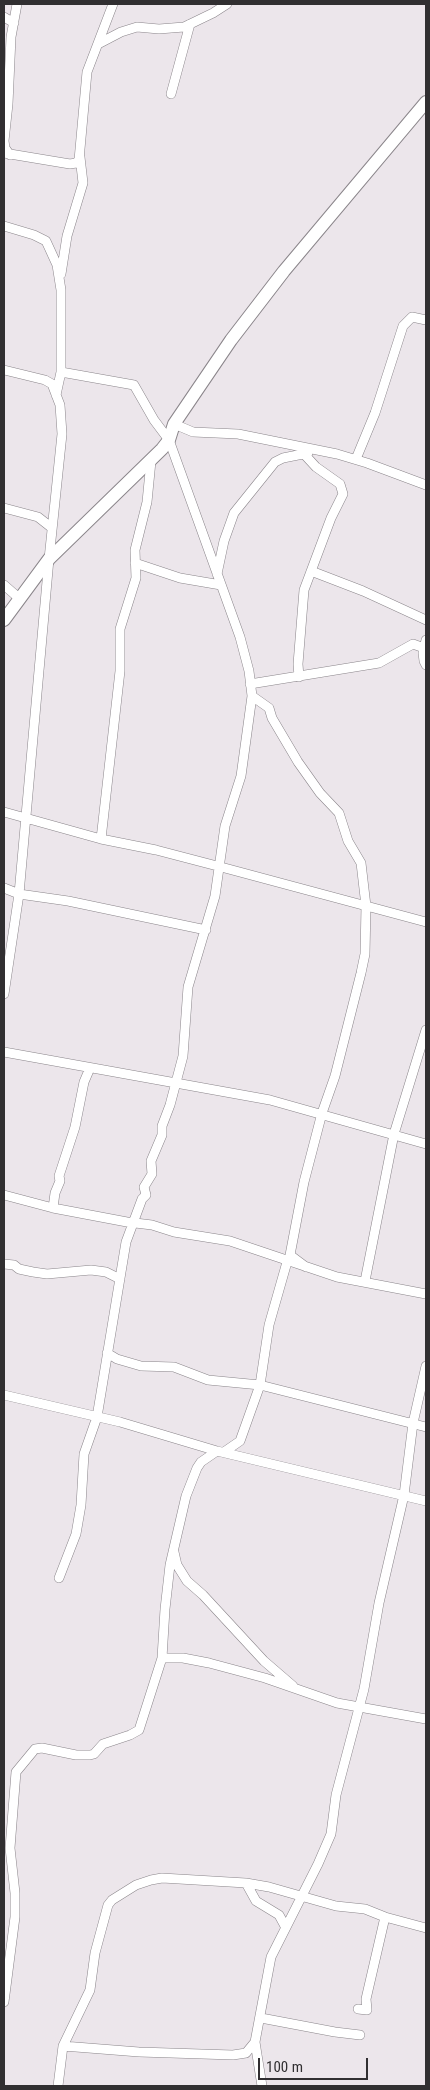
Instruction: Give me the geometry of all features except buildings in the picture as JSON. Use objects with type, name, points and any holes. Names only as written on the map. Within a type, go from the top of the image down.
[{"type":"street","points":[[17,4],[11,36],[4,142],[7,154],[70,164],[76,163],[80,155]]},
{"type":"street","points":[[56,395],[61,372],[60,284],[63,255],[83,183],[80,155],[86,79],[91,60],[113,4]]},
{"type":"street","points":[[98,44],[137,27],[159,29],[190,24],[227,4]]},
{"type":"street","points":[[4,17],[14,23]]},
{"type":"street","points":[[171,94],[190,24]]},
{"type":"street","points":[[4,620],[48,560],[151,461],[169,440],[174,424],[232,340],[284,271],[426,102]]},
{"type":"street","points":[[4,226],[34,235],[46,241],[57,265],[60,284]]},
{"type":"street","points":[[356,460],[375,413],[403,326],[412,317],[426,320]]},
{"type":"street","points":[[4,370],[49,381],[60,405],[62,434],[48,560],[20,894],[4,994]]},
{"type":"street","points":[[59,1578],[76,1534],[81,1505],[84,1454],[97,1417],[126,1242],[142,1199],[146,1195],[144,1188],[152,1174],[151,1161],[162,1136],[162,1126],[184,1056],[188,986],[206,930],[221,866],[221,849],[226,826],[241,776],[252,696],[246,656],[169,440],[154,420],[134,385],[61,372]]},
{"type":"street","points":[[174,424],[193,432],[238,434],[318,450],[356,460],[426,485]]},
{"type":"street","points":[[217,574],[224,541],[234,513],[275,462],[283,458],[318,450]]},
{"type":"street","points":[[299,676],[304,590],[343,491],[340,484],[316,467],[304,454]]},
{"type":"street","points":[[101,839],[120,671],[120,629],[136,578],[135,550],[147,502],[151,461]]},
{"type":"street","points":[[4,508],[38,517],[52,528]]},
{"type":"street","points":[[135,563],[180,578],[221,585]]},
{"type":"street","points":[[311,571],[363,591],[426,620]]},
{"type":"street","points":[[4,585],[20,599]]},
{"type":"street","points":[[250,684],[379,663],[413,644],[425,644],[423,659],[426,665]]},
{"type":"street","points":[[252,696],[269,708],[280,732],[298,762],[320,793],[339,813],[348,841],[361,863],[366,906],[363,963],[335,1076],[322,1113],[304,1182],[298,1224],[290,1255],[306,1267]]},
{"type":"street","points":[[4,812],[101,839],[221,866],[426,922]]},
{"type":"street","points":[[4,888],[20,894],[68,901],[206,930]]},
{"type":"street","points":[[365,1282],[394,1134],[426,1030]]},
{"type":"street","points":[[4,1052],[270,1100],[322,1113],[426,1144]]},
{"type":"street","points":[[53,1208],[55,1193],[60,1181],[59,1176],[75,1127],[84,1082],[90,1068]]},
{"type":"street","points":[[4,1195],[53,1208],[230,1241],[287,1262],[337,1277],[426,1294]]},
{"type":"street","points":[[4,2002],[15,1917],[16,1893],[10,1848],[16,1772],[34,1749],[42,1748],[76,1755],[90,1755],[94,1754],[103,1744],[137,1732],[140,1727],[162,1658],[167,1588],[194,1473],[201,1462],[240,1441],[260,1385],[274,1306],[287,1262]]},
{"type":"street","points":[[4,1264],[14,1265],[18,1269],[47,1274],[90,1270],[106,1272],[120,1279]]},
{"type":"street","points":[[107,1353],[117,1359],[141,1366],[174,1367],[208,1380],[260,1385],[426,1427]]},
{"type":"street","points":[[262,2086],[256,2042],[269,1964],[285,1926],[302,1897],[331,1834],[336,1795],[364,1689],[379,1603],[404,1495],[413,1423],[426,1366]]},
{"type":"street","points":[[4,1395],[97,1417],[220,1452],[426,1501]]},
{"type":"street","points":[[174,1552],[177,1565],[187,1580],[264,1661],[298,1690]]},
{"type":"street","points":[[162,1658],[182,1658],[209,1663],[320,1698],[426,1719]]},
{"type":"street","points":[[58,2086],[63,2046],[90,1990],[104,1918],[112,1900],[136,1885],[157,1879],[246,1883],[269,1887],[336,1906],[365,1909],[385,1917],[426,1928]]},
{"type":"street","points":[[246,1883],[256,1902],[279,1915],[285,1926]]},
{"type":"street","points":[[358,2009],[367,2010],[366,2000],[385,1917]]},
{"type":"street","points":[[261,2018],[360,2035]]},
{"type":"street","points":[[63,2046],[139,2052],[233,2055],[246,2053],[256,2042]]}]
